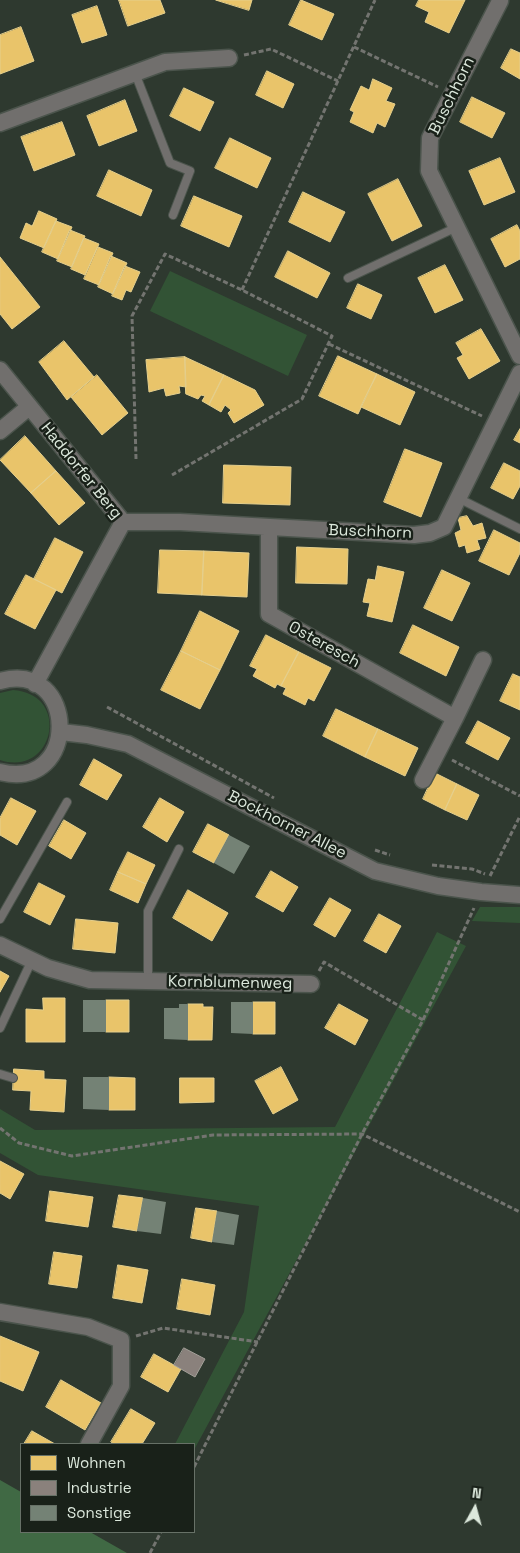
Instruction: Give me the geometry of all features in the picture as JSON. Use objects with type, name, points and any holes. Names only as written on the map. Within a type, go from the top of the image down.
[{"type":"street","name":"Buschhorn","points":[[500,1],[430,138],[429,171],[520,356]]},
{"type":"street","points":[[0,123],[165,62],[229,58]]},
{"type":"street","name":"Haddorfer Berg","points":[[0,370],[123,522],[35,684]]},
{"type":"street","name":"Buschhorn","points":[[123,522],[180,522],[414,535],[430,532],[444,527],[496,422],[518,384]]},
{"type":"street","points":[[0,431],[29,407]]},
{"type":"street","name":"Osteresch","points":[[269,527],[269,614],[455,718]]},
{"type":"street","points":[[422,780],[483,660]]},
{"type":"street","points":[[0,681],[20,679],[35,684],[47,692],[56,704],[61,732],[53,753],[36,768],[22,773],[0,772]]},
{"type":"street","name":"Bockhorner Allee","points":[[61,732],[87,735],[128,744],[375,871],[438,886],[481,892],[520,894]]},
{"type":"street","name":"Kornblumenweg","points":[[0,945],[32,960],[90,980],[311,984]]},
{"type":"street","points":[[0,1312],[88,1327],[121,1340],[121,1386],[90,1443]]},
{"type":"lane","points":[[135,73],[170,163],[190,171],[173,214]]},
{"type":"lane","points":[[348,278],[457,228]]},
{"type":"lane","points":[[458,498],[520,529]]},
{"type":"lane","points":[[0,919],[67,802]]},
{"type":"lane","name":"Kornblumenweg","points":[[148,981],[148,911],[179,849]]},
{"type":"lane","points":[[0,1028],[32,960]]},
{"type":"lane","points":[[0,1074],[12,1078]]},
{"type":"path","points":[[242,290],[375,0]]},
{"type":"path","points":[[354,47],[452,94]]},
{"type":"path","points":[[229,58],[271,49],[338,81]]},
{"type":"path","points":[[136,459],[132,316],[165,254],[242,290],[332,336],[302,399],[172,476]]},
{"type":"path","points":[[329,344],[496,422]]},
{"type":"path","points":[[108,708],[278,800]]},
{"type":"path","points":[[437,752],[520,796]]},
{"type":"path","points":[[195,1465],[362,1134],[423,1020],[481,892],[520,816]]},
{"type":"path","points":[[372,849],[399,858]]},
{"type":"path","points":[[426,865],[472,869],[490,875]]},
{"type":"path","points":[[311,984],[324,962],[423,1020]]},
{"type":"path","points":[[0,1128],[19,1143],[72,1156],[213,1134],[362,1134],[520,1212]]},
{"type":"path","points":[[121,1340],[163,1328],[258,1342]]},
{"type":"path","points":[[150,1553],[160,1533]]},
{"type":"green space","points":[[170,271],[307,335],[288,376],[150,311]]},
{"type":"green space","points":[[13,690],[32,695],[43,705],[49,719],[49,733],[43,747],[33,757],[18,762],[0,760],[0,693]]},
{"type":"green space","points":[[480,907],[520,907],[520,923],[472,921]]},
{"type":"green space","points":[[437,932],[466,946],[195,1448],[195,1443],[176,1443],[244,1312],[259,1206],[38,1175],[0,1153],[0,1109],[35,1130],[335,1127]]},
{"type":"green space","points":[[0,1480],[20,1491],[20,1533],[92,1533],[127,1553],[0,1553]]},
{"type":"building: Wohnen","points":[[119,0],[160,0],[165,13],[128,26]]},
{"type":"building: Wohnen","points":[[216,0],[252,0],[249,10]]},
{"type":"building: Wohnen","points":[[301,0],[334,14],[322,40],[289,25]]},
{"type":"building: Wohnen","points":[[419,0],[465,0],[449,33],[425,22],[429,12],[416,6]]},
{"type":"building: Wohnen","points":[[97,6],[107,35],[82,43],[72,15]]},
{"type":"building: Wohnen","points":[[21,27],[34,61],[0,74],[0,35]]},
{"type":"building: Wohnen","points":[[511,49],[520,53],[520,79],[501,68]]},
{"type":"building: Wohnen","points":[[267,71],[294,84],[283,108],[256,95]]},
{"type":"building: Wohnen","points":[[373,79],[392,88],[386,101],[395,104],[385,127],[377,123],[373,133],[350,122],[354,112],[350,110],[361,86],[369,90]]},
{"type":"building: Wohnen","points":[[184,88],[214,102],[200,131],[170,116]]},
{"type":"building: Wohnen","points":[[472,97],[505,113],[492,138],[460,122]]},
{"type":"building: Wohnen","points":[[125,100],[137,131],[99,146],[87,116]]},
{"type":"building: Wohnen","points":[[62,122],[75,155],[34,171],[21,137]]},
{"type":"building: Wohnen","points":[[230,138],[271,158],[257,188],[215,168]]},
{"type":"building: Wohnen","points":[[500,158],[515,192],[484,205],[469,171]]},
{"type":"building: Wohnen","points":[[109,170],[152,190],[141,216],[97,196]]},
{"type":"building: Wohnen","points":[[398,179],[422,226],[392,241],[368,194]]},
{"type":"building: Wohnen","points":[[303,192],[345,212],[330,242],[289,222]]},
{"type":"building: Wohnen","points":[[194,196],[242,216],[229,247],[181,226]]},
{"type":"building: Wohnen","points":[[39,211],[57,219],[44,248],[20,238],[26,223],[32,226]]},
{"type":"building: Wohnen","points":[[56,221],[72,227],[58,259],[42,252]]},
{"type":"building: Wohnen","points":[[517,225],[520,231],[520,259],[505,267],[491,239]]},
{"type":"building: Wohnen","points":[[70,230],[85,236],[72,267],[57,261]]},
{"type":"building: Wohnen","points":[[84,238],[99,244],[85,275],[71,269]]},
{"type":"building: Wohnen","points":[[98,247],[113,253],[99,285],[84,279]]},
{"type":"building: Wohnen","points":[[288,251],[330,273],[317,298],[275,277]]},
{"type":"building: Wohnen","points":[[111,256],[127,263],[113,294],[98,287]]},
{"type":"building: Wohnen","points":[[0,257],[40,307],[12,329],[0,314]]},
{"type":"building: Wohnen","points":[[445,265],[463,300],[435,313],[418,278]]},
{"type":"building: Wohnen","points":[[125,266],[140,272],[131,292],[126,290],[122,300],[112,296]]},
{"type":"building: Wohnen","points":[[358,284],[382,295],[371,319],[347,308]]},
{"type":"building: Wohnen","points":[[481,329],[500,361],[469,379],[457,358],[463,355],[456,343]]},
{"type":"building: Wohnen","points":[[64,341],[94,377],[67,400],[39,362]]},
{"type":"building: Wohnen","points":[[338,356],[377,374],[358,414],[319,396]]},
{"type":"building: Wohnen","points":[[185,357],[186,387],[179,386],[180,393],[166,396],[164,388],[149,392],[146,360]]},
{"type":"building: Wohnen","points":[[185,357],[224,375],[209,405],[202,401],[205,396],[201,395],[198,399],[186,394]]},
{"type":"building: Wohnen","points":[[377,374],[415,392],[400,425],[361,407]]},
{"type":"building: Wohnen","points":[[97,375],[128,413],[102,435],[71,397]]},
{"type":"building: Wohnen","points":[[224,375],[255,390],[264,405],[234,423],[228,413],[231,410],[225,405],[221,412],[209,405]]},
{"type":"building: Wohnen","points":[[520,429],[520,443],[514,440]]},
{"type":"building: Wohnen","points":[[25,436],[56,471],[31,493],[0,460]]},
{"type":"building: Wohnen","points":[[405,449],[442,463],[421,517],[384,502]]},
{"type":"building: Wohnen","points":[[504,463],[520,471],[520,486],[513,499],[491,488]]},
{"type":"building: Wohnen","points":[[224,465],[291,467],[290,505],[223,503]]},
{"type":"building: Wohnen","points":[[56,471],[85,503],[59,525],[31,493]]},
{"type":"building: Wohnen","points":[[467,516],[473,526],[482,523],[486,538],[477,540],[480,549],[467,553],[465,545],[459,547],[455,533],[461,530],[458,518]]},
{"type":"building: Wohnen","points":[[494,530],[520,543],[520,553],[509,575],[479,561]]},
{"type":"building: Wohnen","points":[[55,538],[83,552],[62,593],[34,579]]},
{"type":"building: Wohnen","points":[[297,547],[348,549],[347,584],[296,583]]},
{"type":"building: Wohnen","points":[[160,550],[204,551],[202,595],[158,593]]},
{"type":"building: Wohnen","points":[[204,551],[249,553],[247,597],[202,595]]},
{"type":"building: Wohnen","points":[[378,566],[404,572],[392,622],[367,616],[370,603],[363,602],[368,579],[375,580]]},
{"type":"building: Wohnen","points":[[442,570],[470,583],[452,621],[424,608]]},
{"type":"building: Wohnen","points":[[26,575],[56,590],[35,629],[5,614]]},
{"type":"building: Wohnen","points":[[200,611],[239,631],[220,670],[181,651]]},
{"type":"building: Wohnen","points":[[413,625],[459,647],[446,676],[400,653]]},
{"type":"building: Wohnen","points":[[266,635],[299,652],[281,686],[277,684],[275,688],[253,676],[257,669],[250,666]]},
{"type":"building: Wohnen","points":[[181,651],[220,670],[200,709],[161,690]]},
{"type":"building: Wohnen","points":[[299,652],[331,668],[314,701],[308,698],[305,705],[283,694],[286,688],[281,686]]},
{"type":"building: Wohnen","points":[[513,674],[520,677],[520,710],[500,701]]},
{"type":"building: Wohnen","points":[[336,709],[378,729],[365,757],[323,736]]},
{"type":"building: Wohnen","points":[[478,721],[510,738],[498,760],[466,743]]},
{"type":"building: Wohnen","points":[[378,729],[418,748],[405,776],[365,757]]},
{"type":"building: Wohnen","points":[[94,759],[122,775],[107,800],[80,785]]},
{"type":"building: Wohnen","points":[[435,773],[457,784],[445,810],[423,799]]},
{"type":"building: Wohnen","points":[[457,784],[479,795],[467,820],[445,810]]},
{"type":"building: Wohnen","points":[[11,798],[36,811],[17,845],[0,835],[0,818]]},
{"type":"building: Wohnen","points":[[160,798],[184,812],[167,842],[143,827]]},
{"type":"building: Wohnen","points":[[64,820],[86,833],[71,859],[49,846]]},
{"type":"building: Wohnen","points":[[208,824],[229,835],[214,863],[193,852]]},
{"type":"building: Wohnen","points":[[128,852],[155,865],[146,884],[118,872]]},
{"type":"building: Wohnen","points":[[271,871],[298,887],[283,912],[256,897]]},
{"type":"building: Wohnen","points":[[118,872],[146,884],[138,903],[110,890]]},
{"type":"building: Wohnen","points":[[39,883],[65,896],[50,925],[24,912]]},
{"type":"building: Wohnen","points":[[188,890],[228,913],[212,941],[173,918]]},
{"type":"building: Wohnen","points":[[330,898],[351,910],[335,937],[314,925]]},
{"type":"building: Wohnen","points":[[379,914],[401,926],[386,953],[364,941]]},
{"type":"building: Wohnen","points":[[76,919],[118,923],[115,953],[73,949]]},
{"type":"building: Wohnen","points":[[0,971],[9,976],[0,992]]},
{"type":"building: Wohnen","points":[[43,998],[65,998],[65,1042],[26,1042],[26,1009],[43,1010]]},
{"type":"building: Wohnen","points":[[106,1000],[129,1000],[129,1032],[106,1032]]},
{"type":"building: Wohnen","points":[[253,1002],[275,1002],[275,1034],[253,1034]]},
{"type":"building: Wohnen","points":[[188,1004],[203,1004],[203,1007],[213,1007],[212,1040],[188,1040]]},
{"type":"building: Wohnen","points":[[339,1004],[368,1020],[355,1045],[325,1028]]},
{"type":"building: Wohnen","points":[[281,1067],[298,1100],[273,1114],[255,1081]]},
{"type":"building: Wohnen","points":[[14,1069],[44,1071],[44,1079],[66,1080],[64,1112],[30,1110],[31,1091],[13,1090]]},
{"type":"building: Wohnen","points":[[109,1077],[135,1078],[135,1110],[109,1110]]},
{"type":"building: Wohnen","points":[[180,1078],[214,1078],[214,1102],[180,1103]]},
{"type":"building: Wohnen","points":[[0,1161],[24,1174],[10,1199],[0,1193]]},
{"type":"building: Wohnen","points":[[50,1191],[93,1197],[88,1227],[46,1221]]},
{"type":"building: Wohnen","points":[[119,1195],[143,1198],[137,1231],[113,1227]]},
{"type":"building: Wohnen","points":[[196,1208],[217,1211],[212,1242],[191,1238]]},
{"type":"building: Wohnen","points":[[54,1252],[82,1256],[77,1288],[49,1284]]},
{"type":"building: Wohnen","points":[[118,1265],[148,1270],[142,1303],[113,1298]]},
{"type":"building: Wohnen","points":[[182,1279],[215,1285],[210,1315],[177,1309]]},
{"type":"building: Wohnen","points":[[0,1336],[39,1352],[23,1391],[0,1381]]},
{"type":"building: Wohnen","points":[[154,1354],[181,1369],[168,1392],[141,1377]]},
{"type":"building: Wohnen","points":[[61,1380],[101,1403],[85,1430],[46,1407]]},
{"type":"building: Wohnen","points":[[131,1409],[155,1423],[143,1443],[111,1442]]},
{"type":"building: Wohnen","points":[[32,1431],[53,1443],[25,1443]]},
{"type":"building: Industrie","points":[[184,1348],[205,1359],[195,1377],[174,1365]]},
{"type":"building: Sonstige","points":[[229,835],[250,846],[234,874],[214,863]]},
{"type":"building: Sonstige","points":[[83,1000],[106,1000],[106,1032],[83,1032]]},
{"type":"building: Sonstige","points":[[231,1002],[253,1002],[253,1034],[231,1033]]},
{"type":"building: Sonstige","points":[[179,1004],[188,1004],[188,1040],[164,1039],[164,1008],[179,1008]]},
{"type":"building: Sonstige","points":[[83,1077],[109,1077],[109,1110],[83,1109]]},
{"type":"building: Sonstige","points":[[143,1198],[166,1202],[161,1234],[137,1231]]},
{"type":"building: Sonstige","points":[[217,1211],[239,1215],[234,1245],[212,1242]]}]
